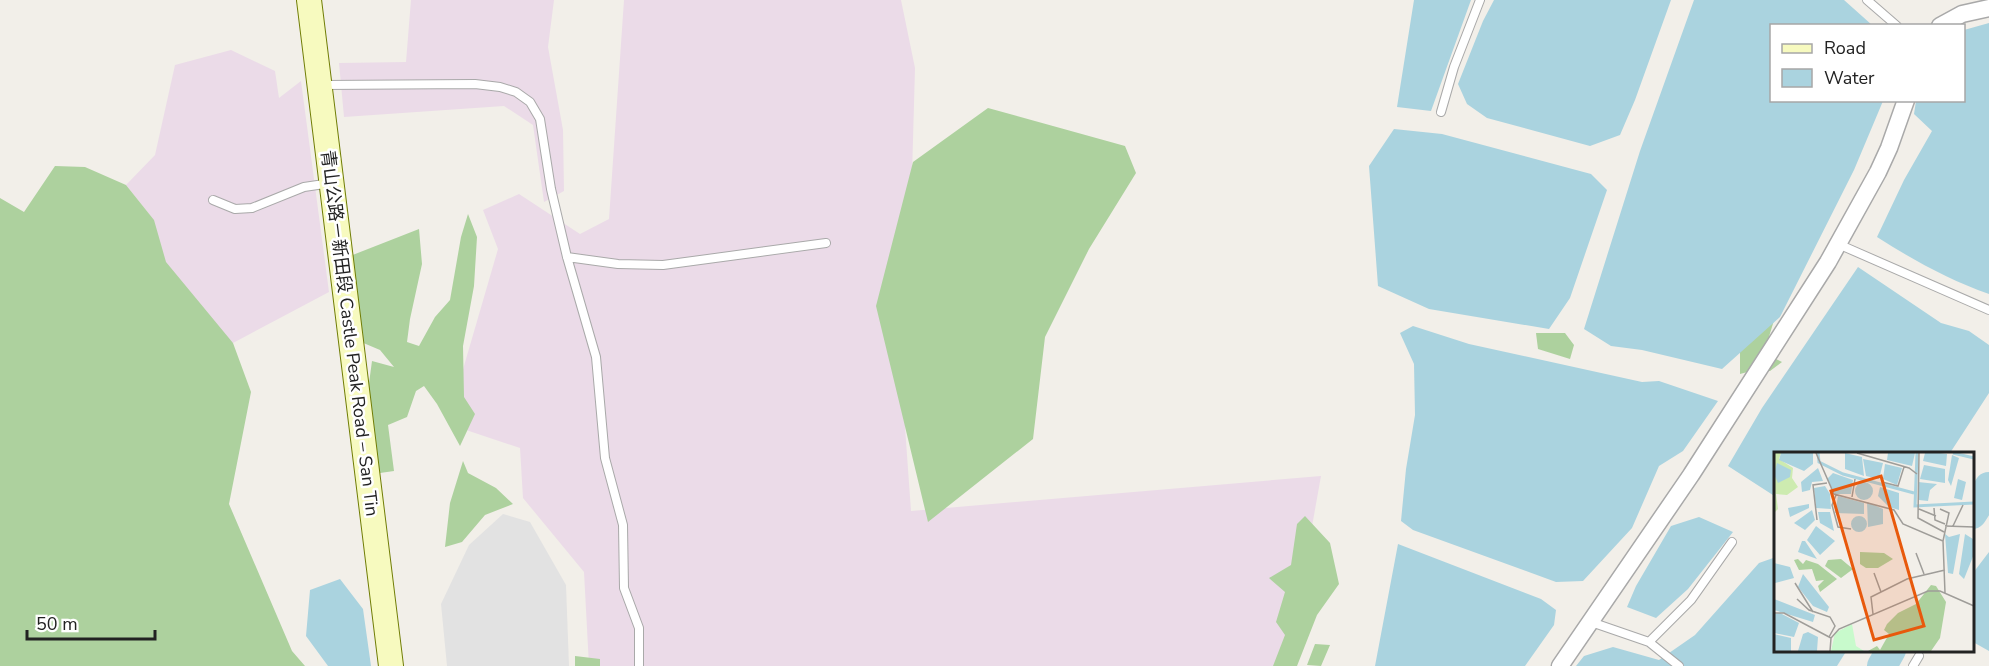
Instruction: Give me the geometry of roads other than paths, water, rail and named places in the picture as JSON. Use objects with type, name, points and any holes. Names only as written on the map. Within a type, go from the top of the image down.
[{"type":"main road","name":"青山公路－新田段 Castle Peak Road – San Tin","points":[[309,0],[391,666]]},
{"type":"street","points":[[1944,24],[1962,14],[1989,8]]},
{"type":"street","points":[[1560,666],[1691,475],[1838,244],[1878,172],[1905,102]]},
{"type":"lane","points":[[1441,111],[1479,0]]},
{"type":"lane","points":[[1867,0],[1895,24]]},
{"type":"lane","points":[[319,85],[475,84],[500,87],[516,92],[530,102],[540,118],[551,189],[567,257],[596,357],[605,458],[624,525],[624,588],[639,628],[639,666]]},
{"type":"lane","points":[[213,200],[235,209],[252,208],[304,187],[332,183]]},
{"type":"lane","points":[[567,257],[618,264],[663,265],[826,243]]},
{"type":"lane","points":[[1838,244],[1989,310]]},
{"type":"lane","points":[[1649,642],[1691,600],[1732,542]]},
{"type":"lane","points":[[1591,622],[1649,642],[1679,666]]},
{"type":"lane","points":[[1913,666],[1919,656]]},
{"type":"water","points":[[1414,0],[1471,0],[1431,111],[1397,107]]},
{"type":"water","points":[[1494,0],[1671,0],[1620,135],[1590,146],[1487,118],[1467,104],[1458,84],[1483,21]]},
{"type":"water","points":[[1694,0],[1844,0],[1871,24],[1770,24],[1770,102],[1883,102],[1854,170],[1780,317],[1722,369],[1642,350],[1611,346],[1584,329],[1640,151]]},
{"type":"water","points":[[1989,23],[1989,294],[1932,269],[1877,237],[1904,180],[1932,131],[1914,114],[1916,102],[1965,102],[1965,30]]},
{"type":"water","points":[[1394,129],[1442,134],[1591,174],[1607,190],[1570,298],[1549,329],[1429,309],[1378,286],[1369,166]]},
{"type":"water","points":[[1858,267],[1941,323],[1969,331],[1989,345],[1989,393],[1951,452],[1774,452],[1774,496],[1728,466],[1762,408]]},
{"type":"water","points":[[1413,326],[1469,344],[1642,382],[1659,381],[1718,401],[1683,451],[1659,466],[1632,528],[1583,581],[1556,582],[1413,530],[1401,521],[1406,469],[1415,415],[1414,364],[1400,333]]},
{"type":"water","points":[[1699,517],[1733,532],[1688,589],[1656,618],[1627,607],[1636,586],[1671,526]]},
{"type":"water","points":[[1398,544],[1541,599],[1556,610],[1554,625],[1525,666],[1375,666]]},
{"type":"water","points":[[1989,552],[1989,651],[1974,643],[1974,572]]},
{"type":"water","points":[[1774,558],[1774,651],[1846,651],[1837,666],[1576,666],[1584,656],[1613,647],[1659,660],[1695,635],[1759,563]]},
{"type":"water","points":[[340,579],[363,609],[371,666],[328,666],[306,636],[310,590]]},
{"type":"waterway","points":[[1974,511],[1989,487]]},
{"type":"waterway","points":[[1882,666],[1890,651]]}]
